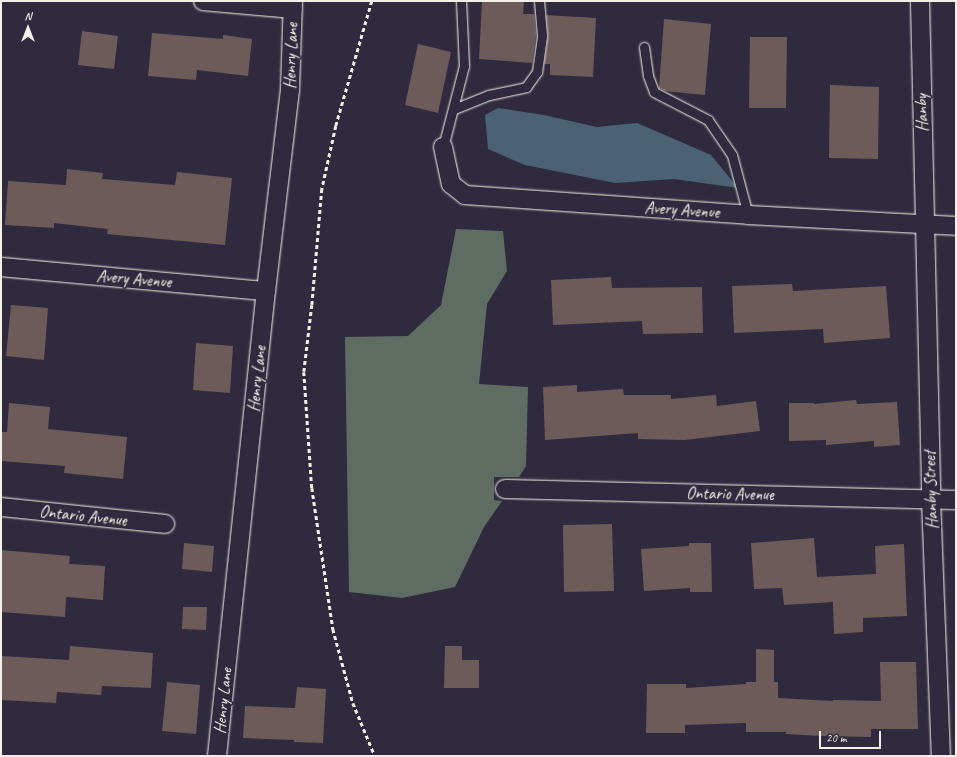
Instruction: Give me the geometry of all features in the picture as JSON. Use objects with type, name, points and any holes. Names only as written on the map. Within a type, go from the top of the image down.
[{"type":"street","points":[[203,1],[293,5]]},
{"type":"street","name":"Hanby","points":[[920,1],[924,225]]},
{"type":"street","name":"Henry Lane","points":[[217,756],[266,291],[290,90],[293,5]]},
{"type":"street","name":"Avery Avenue","points":[[443,147],[451,184],[465,195],[748,215],[956,226]]},
{"type":"street","name":"Hanby Street","points":[[924,225],[931,499],[941,756]]},
{"type":"street","name":"Avery Avenue","points":[[1,267],[266,291]]},
{"type":"street","name":"Ontario Avenue","points":[[505,489],[956,500]]},
{"type":"street","name":"Ontario Avenue","points":[[1,507],[165,524]]},
{"type":"lane","points":[[443,147],[464,66],[462,1]]},
{"type":"lane","points":[[454,109],[489,95],[526,87],[538,72],[542,35],[539,1]]},
{"type":"lane","points":[[644,48],[648,76],[654,92],[708,120],[732,155],[748,215]]},
{"type":"path","points":[[372,1],[336,126],[322,189],[312,305],[304,372],[312,488],[333,629],[353,703],[374,756]]},
{"type":"green space","points":[[456,229],[503,231],[507,271],[487,304],[479,384],[528,387],[526,466],[519,477],[494,477],[494,500],[502,501],[484,527],[455,587],[402,598],[349,592],[345,337],[408,336],[441,305]]},
{"type":"water","points":[[498,108],[544,115],[597,127],[637,123],[711,155],[738,188],[674,179],[615,183],[525,165],[488,149],[485,115]]},
{"type":"building","points":[[482,1],[524,1],[523,14],[534,14],[536,35],[532,63],[479,59]]},
{"type":"building","points":[[546,15],[596,18],[593,77],[550,75],[550,64],[544,64],[548,36]]},
{"type":"building","points":[[664,19],[711,24],[705,95],[664,91],[659,88]]},
{"type":"building","points":[[82,31],[118,36],[114,69],[78,65]]},
{"type":"building","points":[[152,33],[223,39],[223,35],[252,39],[248,76],[197,70],[196,80],[148,76]]},
{"type":"building","points":[[750,37],[787,37],[786,108],[749,108]]},
{"type":"building","points":[[418,44],[451,52],[438,113],[405,105]]},
{"type":"building","points":[[830,85],[879,87],[878,159],[829,158]]},
{"type":"building","points":[[67,169],[103,173],[102,179],[175,185],[177,172],[232,178],[225,245],[107,234],[108,229],[54,223],[54,228],[5,225],[8,181],[66,185]]},
{"type":"building","points":[[611,277],[612,288],[702,287],[703,333],[643,334],[642,321],[553,325],[551,280]]},
{"type":"building","points":[[792,284],[793,291],[886,286],[890,338],[824,343],[823,329],[734,333],[732,286]]},
{"type":"building","points":[[11,305],[48,308],[44,360],[6,356]]},
{"type":"building","points":[[196,343],[233,346],[230,393],[193,390]]},
{"type":"building","points":[[577,385],[577,392],[623,389],[624,395],[671,395],[671,399],[716,395],[717,406],[756,401],[760,431],[685,440],[638,439],[638,433],[545,440],[543,387]]},
{"type":"building","points":[[856,400],[857,404],[897,402],[900,445],[874,447],[874,441],[826,445],[826,440],[789,441],[789,403],[814,404]]},
{"type":"building","points":[[9,403],[50,407],[48,429],[127,437],[123,479],[64,473],[65,466],[1,461],[1,432],[7,432]]},
{"type":"building","points":[[612,524],[614,591],[564,592],[563,525]]},
{"type":"building","points":[[814,538],[817,577],[876,574],[875,546],[904,544],[907,616],[863,618],[863,632],[834,634],[833,602],[784,605],[782,588],[754,589],[751,543]]},
{"type":"building","points":[[184,543],[214,546],[212,572],[182,569]]},
{"type":"building","points":[[689,543],[711,543],[712,592],[690,592],[690,588],[644,591],[641,549],[689,546]]},
{"type":"building","points":[[1,550],[70,556],[69,564],[105,566],[103,600],[66,597],[65,617],[1,612]]},
{"type":"building","points":[[183,607],[207,607],[206,630],[182,629]]},
{"type":"building","points":[[70,646],[153,653],[151,688],[102,686],[101,695],[57,692],[56,703],[1,700],[1,656],[69,660]]},
{"type":"building","points":[[445,646],[462,646],[462,660],[479,660],[479,688],[444,688]]},
{"type":"building","points":[[756,649],[774,650],[774,682],[778,682],[778,698],[833,701],[881,701],[880,662],[916,662],[918,729],[871,729],[871,737],[821,736],[786,734],[786,732],[746,732],[746,723],[685,725],[685,733],[646,733],[647,684],[686,684],[686,688],[756,682]]},
{"type":"building","points":[[167,682],[200,685],[196,734],[162,731]]},
{"type":"building","points":[[297,687],[326,689],[323,743],[243,738],[245,706],[295,708]]}]
